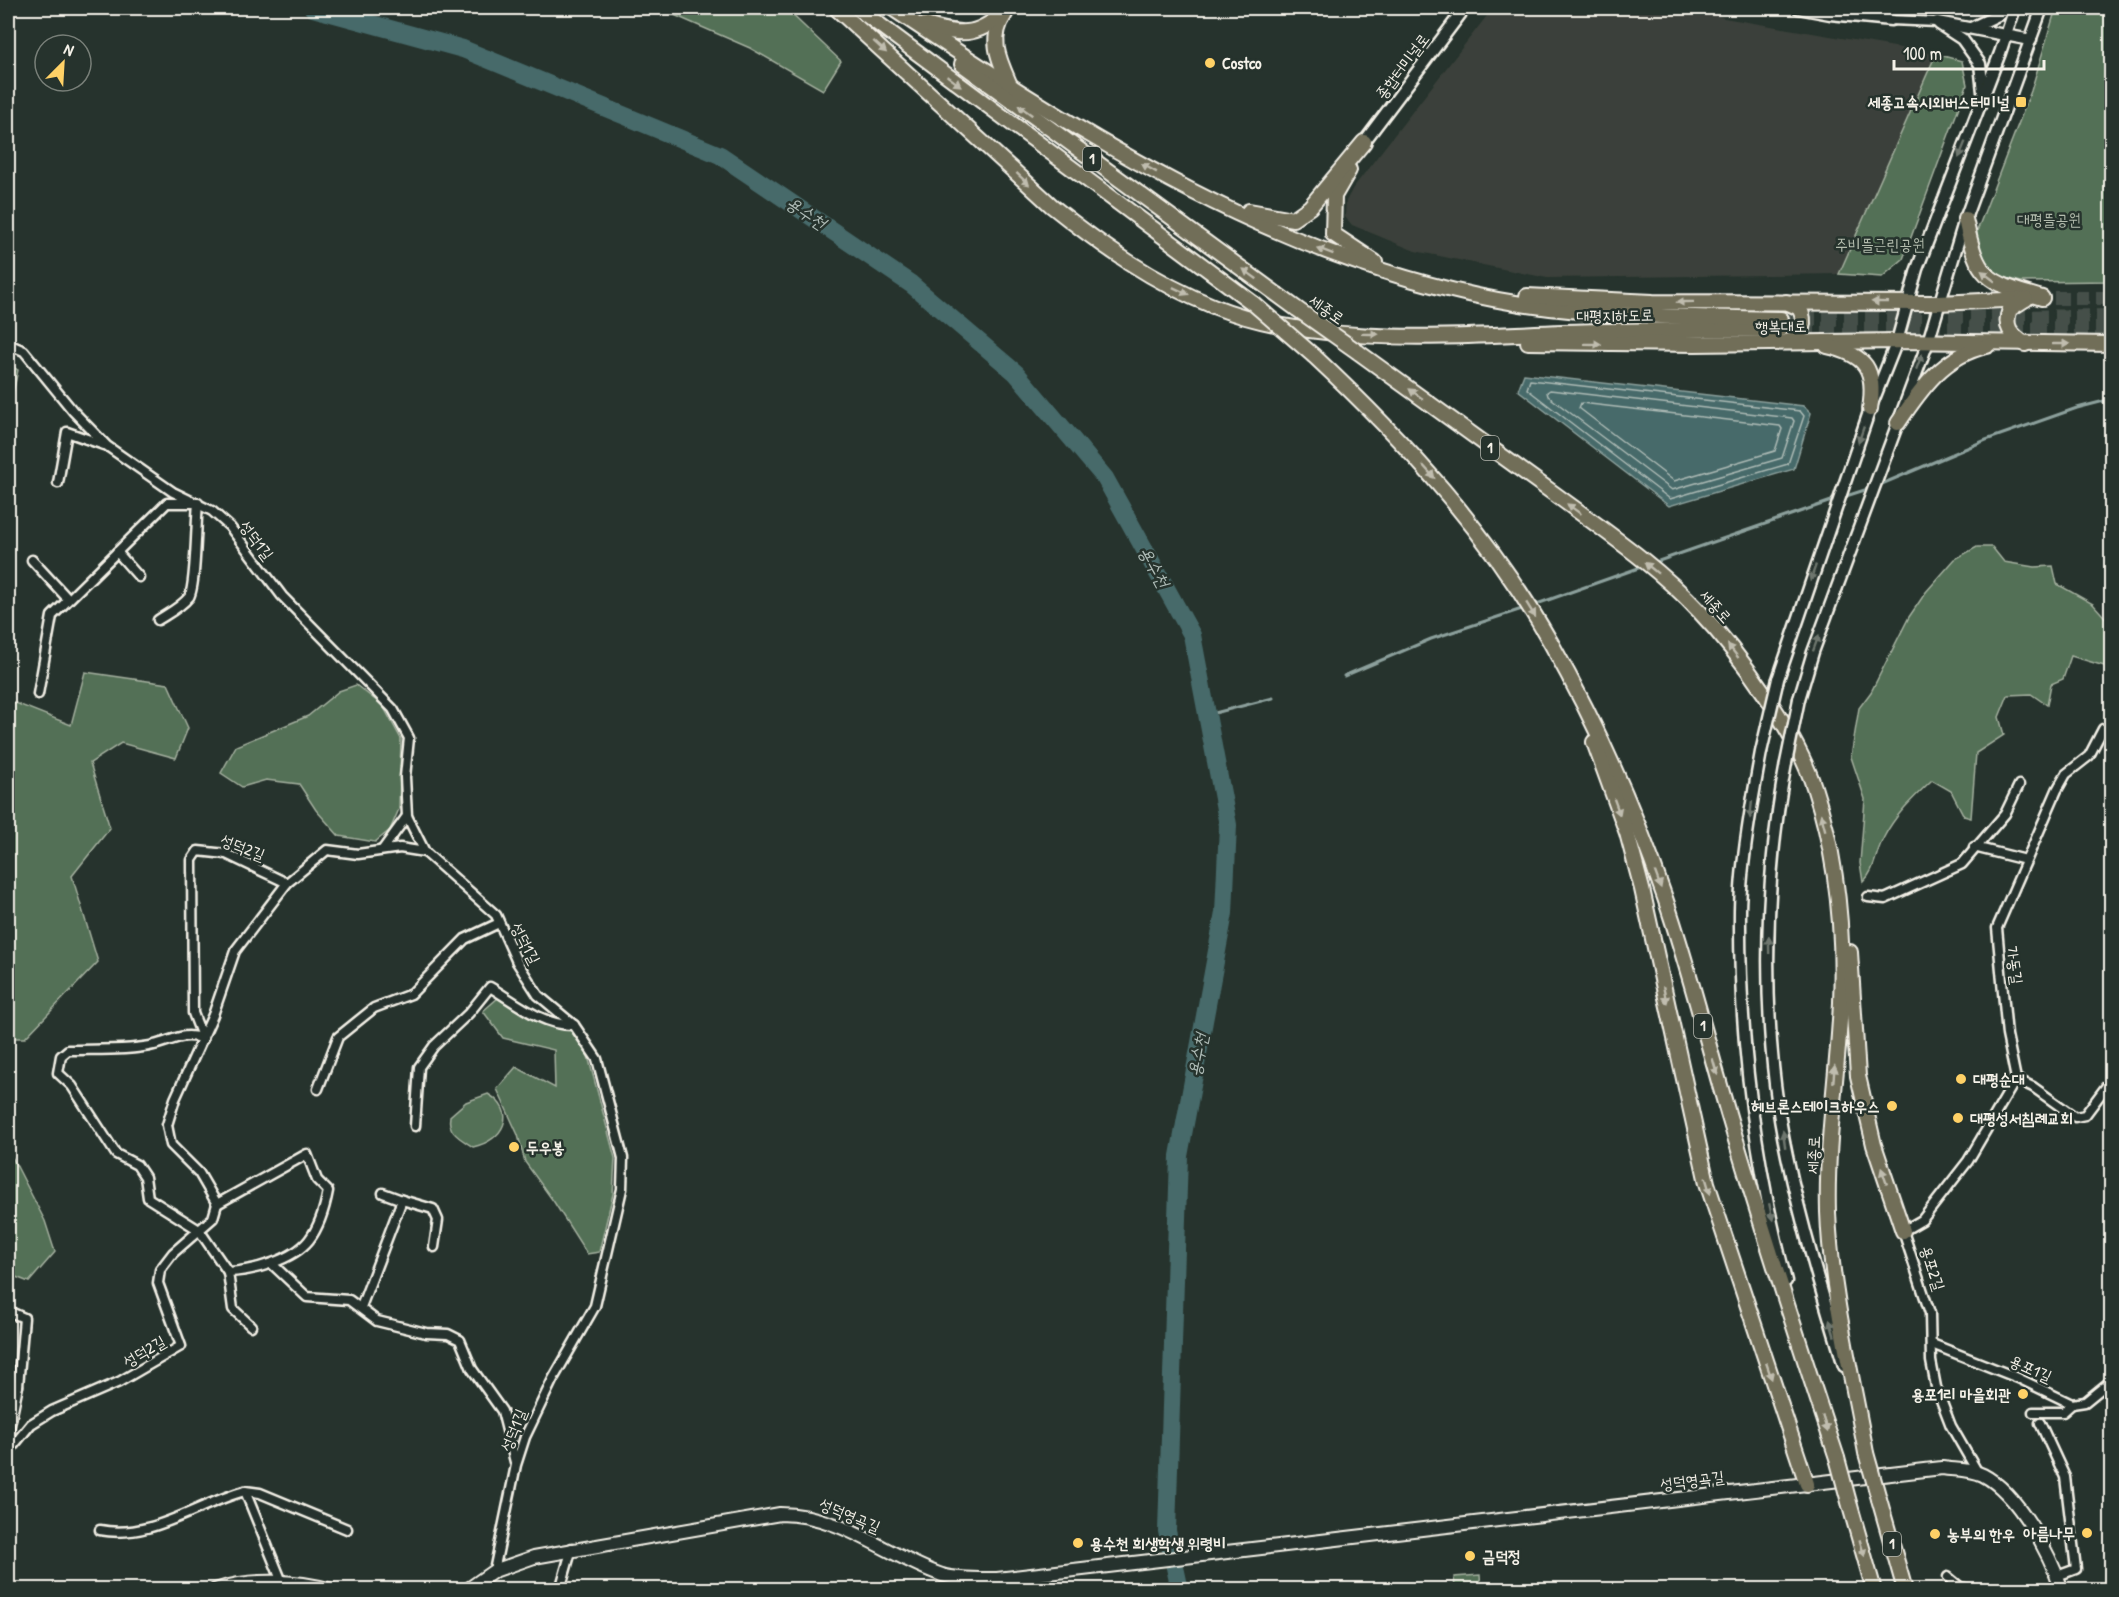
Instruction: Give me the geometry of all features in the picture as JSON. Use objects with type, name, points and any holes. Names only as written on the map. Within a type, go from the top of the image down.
[{"type":"highway","name":"대평지하도로","points":[[836,8],[1052,206],[1124,261],[1158,280],[1215,306],[1308,329],[1356,334],[1451,336],[1782,330]]},
{"type":"highway","name":"1","points":[[857,8],[1254,304],[1314,356],[1399,438],[1442,486],[1511,580],[1550,641],[1599,734],[1633,811],[1665,899],[1730,1122],[1837,1458],[1874,1590]]},
{"type":"highway","points":[[890,8],[1088,134],[1208,199],[1281,233],[1400,276],[1462,291]]},
{"type":"highway","name":"세종로","points":[[890,8],[983,80],[1621,544],[1681,592],[1742,662],[1802,758],[1814,786],[1836,879],[1842,967],[1831,1111],[1828,1210],[1840,1307],[1866,1453],[1905,1590]]},
{"type":"highway","points":[[913,22],[944,31],[975,33],[1010,8]]},
{"type":"highway","points":[[1010,8],[1000,21],[995,47],[1010,85]]},
{"type":"highway","points":[[1208,199],[1267,217],[1293,219],[1310,207],[1364,142]]},
{"type":"highway","points":[[1364,142],[1334,196],[1332,234],[1400,276]]},
{"type":"highway","points":[[1965,219],[1971,248],[1982,273],[2012,289],[2042,298]]},
{"type":"highway","name":"대평지하도로","points":[[1462,291],[1518,303],[1600,314],[1782,330]]},
{"type":"highway","name":"행복대로","points":[[1462,291],[1653,302],[1938,303],[2026,299],[2010,309],[2007,324],[2011,335],[2025,344]]},
{"type":"highway","points":[[1781,301],[1793,303],[1799,308],[1804,321],[1794,340],[1782,330]]},
{"type":"highway","name":"행복대로","points":[[1782,330],[1802,342],[1897,341],[2112,345]]},
{"type":"highway","points":[[1802,342],[1840,349],[1856,356],[1868,366],[1873,390],[1870,409]]},
{"type":"highway","points":[[1898,423],[1940,368],[1978,348],[2000,344]]},
{"type":"highway","points":[[1567,673],[1627,833],[1642,889],[1707,1183],[1807,1484]]},
{"type":"highway","points":[[1836,879],[1845,906],[1849,936],[1858,1076],[1874,1145],[1903,1231]]},
{"type":"main road","name":"성덕영곡길","points":[[467,1590],[494,1571],[534,1557],[572,1548],[780,1514],[806,1514],[852,1531],[942,1575],[966,1579],[997,1579],[1942,1468],[1978,1474]]},
{"type":"main road","name":"용포2길","points":[[1978,1474],[2008,1495],[2038,1539],[2062,1590]]},
{"type":"main road","points":[[215,1590],[228,1586],[282,1582],[332,1590]]},
{"type":"street","name":"종합터미널로","points":[[1364,142],[1465,8]]},
{"type":"street","points":[[1798,8],[1830,14],[1936,22],[2031,40]]},
{"type":"street","points":[[1970,28],[1998,15],[2007,8]]},
{"type":"street","points":[[1814,1389],[1782,1267],[1760,1160],[1746,1067],[1740,908],[1754,792],[1778,678],[1870,409],[1897,341],[1906,302],[2015,8]]},
{"type":"street","points":[[1861,1424],[1812,1262],[1786,1154],[1773,1068],[1768,912],[1779,796],[1799,699],[1813,652],[1928,342],[1965,219],[2042,8]]},
{"type":"street","points":[[1936,22],[1962,39],[1980,64],[1983,96]]},
{"type":"street","name":"성덕1길","points":[[8,344],[24,351],[73,411],[107,446],[173,492],[212,511],[230,527],[282,596],[393,709],[409,738],[405,777],[407,816],[425,852],[496,915],[517,962],[538,995],[574,1025],[592,1050],[605,1082],[623,1158],[622,1189],[595,1306],[553,1379],[525,1437],[516,1465],[494,1571]]},
{"type":"street","points":[[58,483],[67,432],[107,446]]},
{"type":"street","points":[[38,694],[52,616],[167,503],[198,503],[193,562],[194,584],[189,596],[180,605],[158,620]]},
{"type":"street","points":[[117,552],[139,577]]},
{"type":"street","points":[[32,560],[68,599]]},
{"type":"street","name":"가동길","points":[[2016,1079],[2007,1035],[2006,1006],[1996,940],[1997,928],[2013,896],[2056,790],[2066,774],[2089,756],[2103,729]]},
{"type":"street","points":[[1868,897],[1885,899],[1962,864],[1974,847],[2005,814],[2019,785]]},
{"type":"street","points":[[383,849],[407,816]]},
{"type":"street","points":[[1974,847],[2026,860]]},
{"type":"street","points":[[228,1272],[246,1271],[272,1264],[309,1240],[322,1215],[328,1191],[317,1180],[307,1154],[217,1204],[199,1173],[171,1145],[167,1125],[186,1072],[203,1039],[235,951],[287,883],[327,850],[358,854],[383,849],[425,852]]},
{"type":"street","name":"성덕2길","points":[[203,1039],[193,1013],[192,860],[198,850],[226,854],[287,883]]},
{"type":"street","points":[[318,1089],[338,1036],[374,1008],[411,994],[465,939],[499,922]]},
{"type":"street","points":[[415,1126],[419,1067],[434,1046],[469,1013],[490,987],[560,1026],[574,1025]]},
{"type":"street","points":[[203,1039],[193,1034],[168,1039],[154,1045],[68,1050],[61,1056],[58,1073],[72,1086],[116,1154],[137,1165],[145,1177],[148,1198],[199,1230],[228,1272],[233,1308],[250,1326]]},
{"type":"street","points":[[2016,1079],[2033,1087],[2075,1117],[2085,1115],[2112,1079]]},
{"type":"street","name":"용포2길","points":[[1978,1474],[1943,1407],[1933,1376],[1930,1313],[1903,1231],[1922,1220],[1968,1161],[2016,1079]]},
{"type":"street","points":[[383,1193],[433,1209],[438,1220],[434,1247]]},
{"type":"street","points":[[361,1307],[402,1200]]},
{"type":"street","name":"성덕2길","points":[[8,1452],[31,1424],[52,1411],[119,1382],[182,1346],[158,1283],[160,1270],[173,1253],[213,1218],[217,1204]]},
{"type":"street","name":"성덕1길","points":[[272,1264],[307,1297],[349,1300],[377,1321],[426,1333],[448,1334],[460,1340],[472,1369],[502,1411],[516,1465]]},
{"type":"street","points":[[8,1311],[24,1318],[18,1386],[8,1434]]},
{"type":"street","name":"용포1길","points":[[1932,1344],[2018,1378],[2072,1404]]},
{"type":"street","points":[[2032,1412],[2063,1412],[2072,1404],[2085,1402],[2112,1380]]},
{"type":"street","points":[[8,1384],[18,1386]]},
{"type":"street","points":[[2040,1423],[2065,1477],[2076,1569],[2057,1576]]},
{"type":"street","points":[[245,1491],[282,1582]]},
{"type":"street","points":[[100,1530],[133,1533],[154,1527],[219,1498],[245,1491],[260,1493],[347,1529]]},
{"type":"street","points":[[560,1590],[572,1548]]},
{"type":"street","points":[[1948,1577],[1960,1587],[1974,1590]]},
{"type":"shaded area","points":[[1493,8],[1697,8],[1724,18],[1936,54],[1839,274],[1547,278],[1415,251],[1352,225],[1345,217],[1346,201],[1353,188]]},
{"type":"green space","points":[[658,8],[785,8],[841,61],[823,90],[750,48]]},
{"type":"green space","name":"대평뜰공원","points":[[2056,8],[2111,8],[2111,281],[2021,282],[1992,274],[1976,245],[1977,231],[2031,91]]},
{"type":"green space","name":"주비뜰근린공원","points":[[1936,54],[1962,61],[1967,85],[1903,259],[1882,277],[1839,274]]},
{"type":"green space","points":[[8,364],[18,370],[8,415]]},
{"type":"green space","points":[[1977,547],[1992,547],[2004,562],[2034,567],[2053,566],[2057,584],[2093,604],[2110,623],[2111,668],[2071,656],[2063,679],[2051,684],[2047,705],[2031,694],[2008,695],[1999,717],[2004,735],[1976,753],[1971,818],[1964,816],[1951,791],[1932,780],[1893,822],[1880,845],[1870,873],[1863,882],[1860,863],[1865,799],[1851,757],[1859,708],[1871,692],[1909,617],[1926,592],[1955,559]]},
{"type":"green space","points":[[85,672],[168,684],[188,728],[176,758],[121,743],[90,763],[110,828],[72,876],[98,962],[25,1038],[8,1038],[8,700],[71,725]]},
{"type":"green space","points":[[356,685],[383,706],[401,739],[399,809],[390,830],[375,842],[339,836],[316,810],[299,784],[266,780],[242,787],[221,773],[236,746],[308,716],[339,691]]},
{"type":"green space","points":[[498,998],[523,1012],[569,1028],[588,1056],[615,1158],[613,1194],[599,1252],[587,1254],[525,1162],[518,1135],[497,1089],[516,1067],[555,1088],[554,1050],[503,1038],[483,1011]]},
{"type":"green space","points":[[488,1094],[503,1109],[505,1117],[503,1125],[492,1139],[473,1147],[453,1131],[450,1116],[466,1102]]},
{"type":"green space","points":[[8,1149],[45,1221],[55,1252],[29,1282],[8,1274]]},
{"type":"green space","points":[[1480,1575],[1481,1589],[1455,1589],[1454,1577]]},
{"type":"water","points":[[1524,374],[1804,406],[1811,413],[1794,469],[1669,506],[1518,390]]},
{"type":"waterway","name":"용수천","points":[[313,8],[463,49],[720,155],[911,284],[1016,373],[1105,478],[1192,635],[1228,825],[1224,913],[1179,1156],[1167,1531],[1180,1590]]},
{"type":"waterway","points":[[1877,486],[1986,440],[2077,408],[2112,399]]},
{"type":"waterway","points":[[1843,497],[1871,488]]},
{"type":"waterway","points":[[1653,563],[1837,499]]},
{"type":"waterway","points":[[1534,605],[1644,566]]},
{"type":"waterway","points":[[1344,676],[1431,639],[1525,608]]},
{"type":"waterway","points":[[1207,715],[1273,698]]},
{"type":"tunnel","points":[[2033,298],[2112,298]]},
{"type":"tunnel","points":[[1781,319],[2112,316]]},
{"type":"tunnel","points":[[1780,329],[2112,328]]},
{"type":"place","name":"Costco","points":[[1210,63]]},
{"type":"place","name":"세종고속시외버스터미널","points":[[2021,102]]},
{"type":"place","name":"대평순대","points":[[1961,1079]]},
{"type":"place","name":"헤브론스테이크하우스","points":[[1892,1106]]},
{"type":"place","name":"대평성서침례교회","points":[[1958,1118]]},
{"type":"place","name":"두우봉","points":[[514,1147]]},
{"type":"place","name":"용포1리 마을회관","points":[[2023,1394]]},
{"type":"place","name":"아름나무","points":[[2087,1533]]},
{"type":"place","name":"농부의 한우","points":[[1935,1534]]},
{"type":"place","name":"용수천 희생학생 위령비","points":[[1078,1543]]},
{"type":"place","name":"금덕정","points":[[1470,1556]]}]
